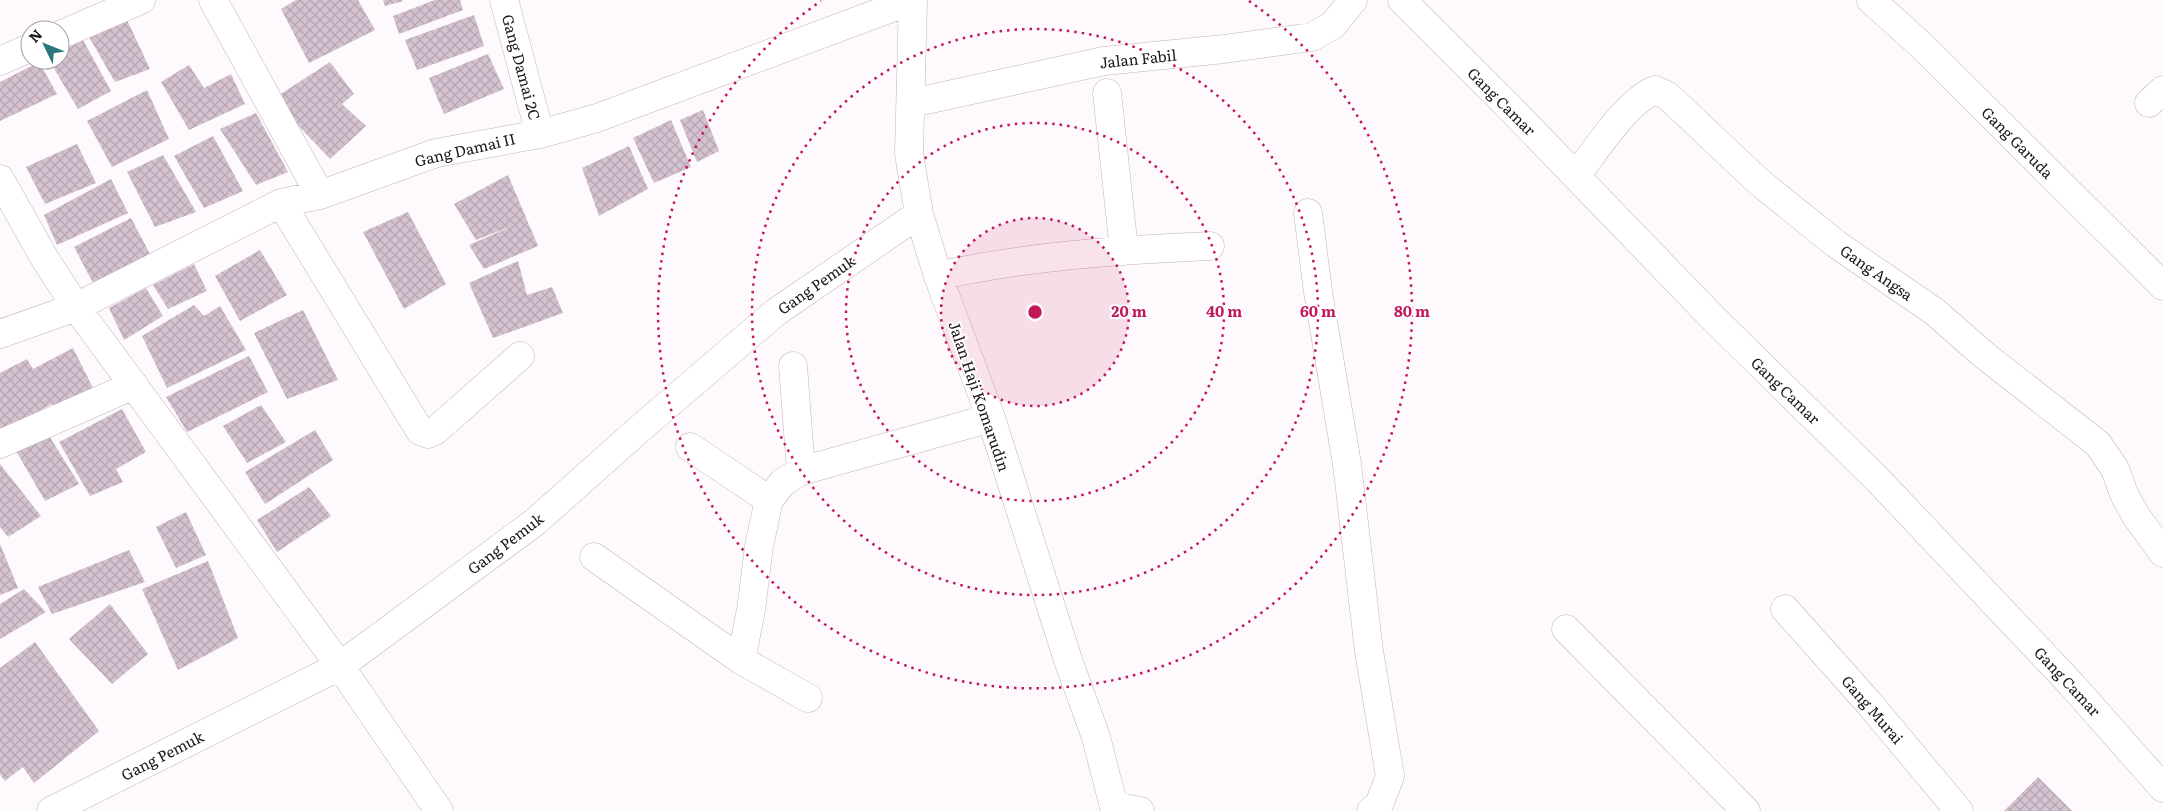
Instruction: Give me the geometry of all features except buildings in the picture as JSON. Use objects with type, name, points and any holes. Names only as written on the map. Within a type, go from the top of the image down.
[{"type":"street","points":[[70,31],[141,0]]},
{"type":"street","points":[[213,0],[320,195]]},
{"type":"street","name":"Gang Damai 2C","points":[[504,0],[540,134]]},
{"type":"street","name":"Gang Damai II","points":[[0,334],[76,307],[281,203],[320,195],[436,153],[540,134],[597,118],[913,0]]},
{"type":"street","name":"Jalan Haji Komarudin","points":[[913,0],[912,103],[909,154],[918,214],[938,276],[991,418],[1068,660],[1123,809]]},
{"type":"street","name":"Jalan Fabil","points":[[912,103],[1104,61],[1224,49],[1312,37],[1333,25],[1353,0]]},
{"type":"street","name":"Gang Camar","points":[[1402,0],[1576,176],[1712,318],[1885,487],[2072,685],[2163,788]]},
{"type":"street","name":"Gang Garuda","points":[[1871,0],[1921,45],[2163,286]]},
{"type":"street","points":[[0,61],[20,52]]},
{"type":"street","name":"Gang Angsa","points":[[1576,176],[1644,94],[1656,90],[1668,96],[1758,181],[1822,232],[1935,312],[1984,354],[2098,444],[2115,469],[2124,494],[2136,516],[2163,553]]},
{"type":"street","points":[[1107,93],[1124,250]]},
{"type":"street","points":[[0,179],[45,259],[76,307],[340,666],[440,811]]},
{"type":"street","points":[[281,203],[420,431],[428,434],[435,431],[520,356]]},
{"type":"street","points":[[1308,213],[1318,292],[1347,464],[1369,652],[1390,776],[1379,805],[1371,811]]},
{"type":"street","name":"Gang Pemuk","points":[[51,811],[340,666],[535,522],[644,425],[776,312],[918,214]]},
{"type":"street","points":[[938,276],[975,267],[1124,250],[1210,246]]},
{"type":"street","points":[[793,366],[801,471]]},
{"type":"street","points":[[0,444],[134,386]]},
{"type":"street","points":[[741,660],[751,610],[759,546],[769,500],[783,482],[801,471],[991,418]]},
{"type":"street","points":[[690,447],[769,500]]},
{"type":"street","points":[[594,557],[741,660],[808,698]]},
{"type":"street","name":"Gang Murai","points":[[1785,609],[1868,702],[1959,811]]},
{"type":"street","points":[[1566,629],[1746,811]]}]
